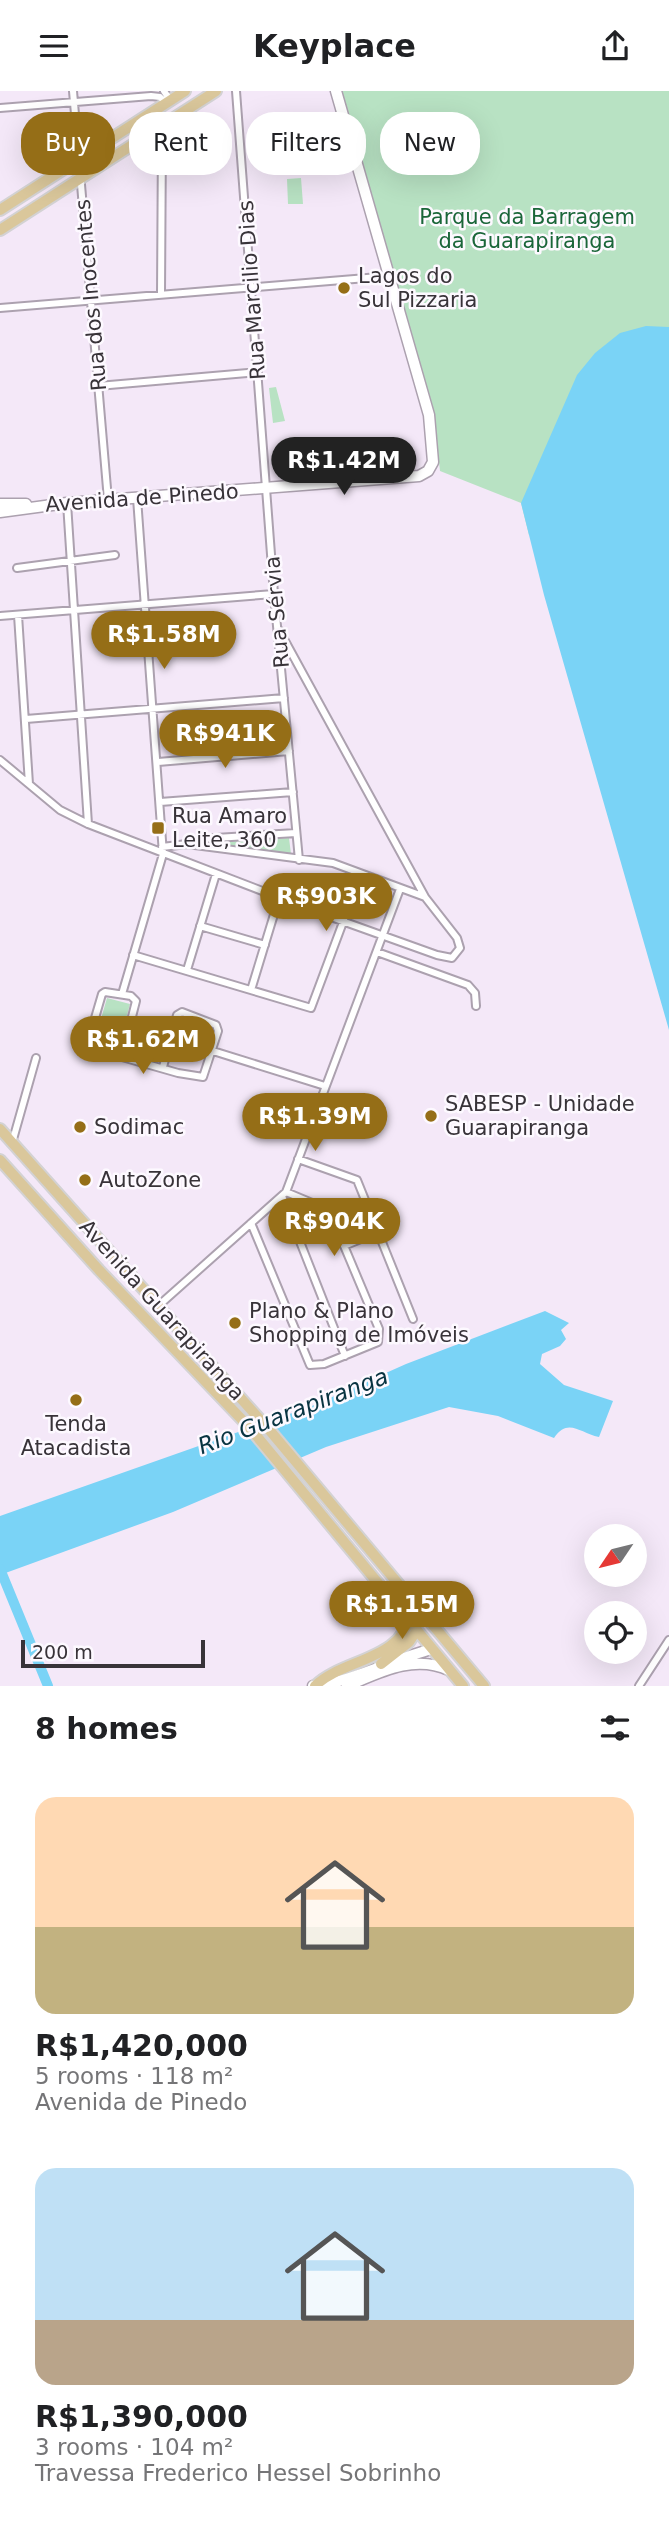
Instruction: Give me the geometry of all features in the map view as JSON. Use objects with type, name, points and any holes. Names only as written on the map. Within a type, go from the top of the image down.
[{"type":"main road","points":[[115,133],[167,98],[185,91]]},
{"type":"main road","points":[[184,112],[216,91]]},
{"type":"main road","points":[[0,230],[129,147]]},
{"type":"main road","points":[[0,210],[53,175]]},
{"type":"main road","name":"Avenida Guarapiranga","points":[[0,1129],[308,1475],[484,1686]]},
{"type":"main road","name":"Avenida Guarapiranga","points":[[0,1160],[127,1301],[223,1398],[293,1478],[463,1686]]},
{"type":"main road","points":[[127,1301],[148,1312],[157,1307]]},
{"type":"main road","points":[[381,1664],[404,1646],[413,1625],[413,1602]]},
{"type":"main road","points":[[315,1686],[327,1675],[387,1649],[413,1625]]},
{"type":"main road","points":[[432,1649],[453,1649]]},
{"type":"street","name":"Rua dos Inocentes","points":[[73,91],[75,112]]},
{"type":"street","name":"Rua Marcilio Dias","points":[[236,91],[266,488]]},
{"type":"street","points":[[0,308],[391,276],[336,91]]},
{"type":"street","points":[[0,108],[156,96],[167,98]]},
{"type":"street","name":"Rua dos Inocentes","points":[[81,175],[108,500]]},
{"type":"street","points":[[161,294],[162,175]]},
{"type":"street","name":"Avenida de Pinedo","points":[[0,512],[67,503],[419,476],[428,471],[432,462],[429,415],[391,276]]},
{"type":"street","points":[[98,386],[258,372]]},
{"type":"street","name":"Rua Sérvia","points":[[266,488],[299,860]]},
{"type":"street","points":[[122,994],[163,850],[137,498]]},
{"type":"street","points":[[67,503],[88,824]]},
{"type":"street","name":"Avenida de Pinedo","points":[[0,504],[33,506]]},
{"type":"street","points":[[17,568],[116,555]]},
{"type":"street","points":[[0,616],[274,594]]},
{"type":"street","points":[[18,615],[29,783]]},
{"type":"street","points":[[0,760],[61,810],[88,824],[163,850],[216,874],[344,922],[445,957],[454,957],[460,942],[425,897],[288,640],[278,628]]},
{"type":"street","points":[[26,719],[284,698]]},
{"type":"street","points":[[158,762],[289,751]]},
{"type":"street","points":[[160,802],[293,792]]},
{"type":"street","points":[[163,850],[199,839],[296,833]]},
{"type":"street","points":[[187,844],[333,863],[425,897]]},
{"type":"street","points":[[187,970],[216,874]]},
{"type":"street","points":[[133,955],[309,1008],[314,1004],[361,874]]},
{"type":"street","points":[[157,1307],[284,1194],[400,889]]},
{"type":"street","points":[[251,990],[279,898]]},
{"type":"street","points":[[200,926],[265,945]]},
{"type":"street","points":[[377,952],[468,985],[475,993],[476,1006]]},
{"type":"street","points":[[122,1056],[136,1004],[134,998],[122,994],[102,994],[90,1046],[122,1056],[163,1067],[178,1073],[203,1077],[213,1051],[218,1031],[216,1025],[183,1012],[177,1015],[163,1067]]},
{"type":"street","points":[[213,1051],[326,1086]]},
{"type":"street","points":[[12,1143],[36,1058]]},
{"type":"street","points":[[298,1159],[356,1179],[413,1319]]},
{"type":"street","points":[[251,1223],[310,1366],[345,1356],[378,1342],[379,1329],[327,1208],[284,1194]]},
{"type":"street","points":[[284,1194],[345,1356]]},
{"type":"street","points":[[344,1246],[378,1232]]},
{"type":"street","points":[[639,1686],[669,1640]]},
{"type":"street","points":[[315,1686],[332,1684],[381,1664],[432,1649]]},
{"type":"street","points":[[347,1686],[412,1663],[431,1662],[449,1670]]},
{"type":"green space","name":"Parque da Barragem da Guarapiranga","points":[[340,91],[669,91],[669,398],[529,535],[521,503],[440,471],[434,416],[364,175],[366,112],[346,112]]},
{"type":"green space","points":[[301,178],[303,204],[288,204],[287,179]]},
{"type":"green space","points":[[276,387],[285,421],[273,423],[269,388]]},
{"type":"green space","points":[[289,838],[291,854],[213,843]]},
{"type":"green space","points":[[107,998],[130,1004],[118,1049],[94,1043]]},
{"type":"water","points":[[646,326],[669,327],[669,1030],[544,595],[521,503],[577,375],[595,353],[620,333]]},
{"type":"water","points":[[545,1311],[569,1323],[561,1330],[566,1339],[560,1346],[542,1354],[540,1364],[564,1385],[613,1401],[599,1437],[569,1427],[564,1428],[554,1438],[498,1416],[449,1407],[326,1447],[173,1512],[0,1575],[0,1516],[312,1406],[406,1364]]},
{"type":"waterway","points":[[0,1569],[48,1686]]},
{"type":"place","name":"Lagos do Sul Pizzaria","points":[[344,288]]},
{"type":"place","name":"Rua Amaro Leite, 360","points":[[158,828]]},
{"type":"place","name":"SABESP - Unidade Guarapiranga","points":[[431,1116]]},
{"type":"place","name":"Sodimac","points":[[80,1127]]},
{"type":"place","name":"AutoZone","points":[[85,1180]]},
{"type":"place","name":"Plano & Plano Shopping de Imóveis","points":[[235,1323]]},
{"type":"place","name":"Tenda Atacadista","points":[[76,1400]]},
{"type":"water label","name":"Rio Guarapiranga","points":[[293,1411]]}]
